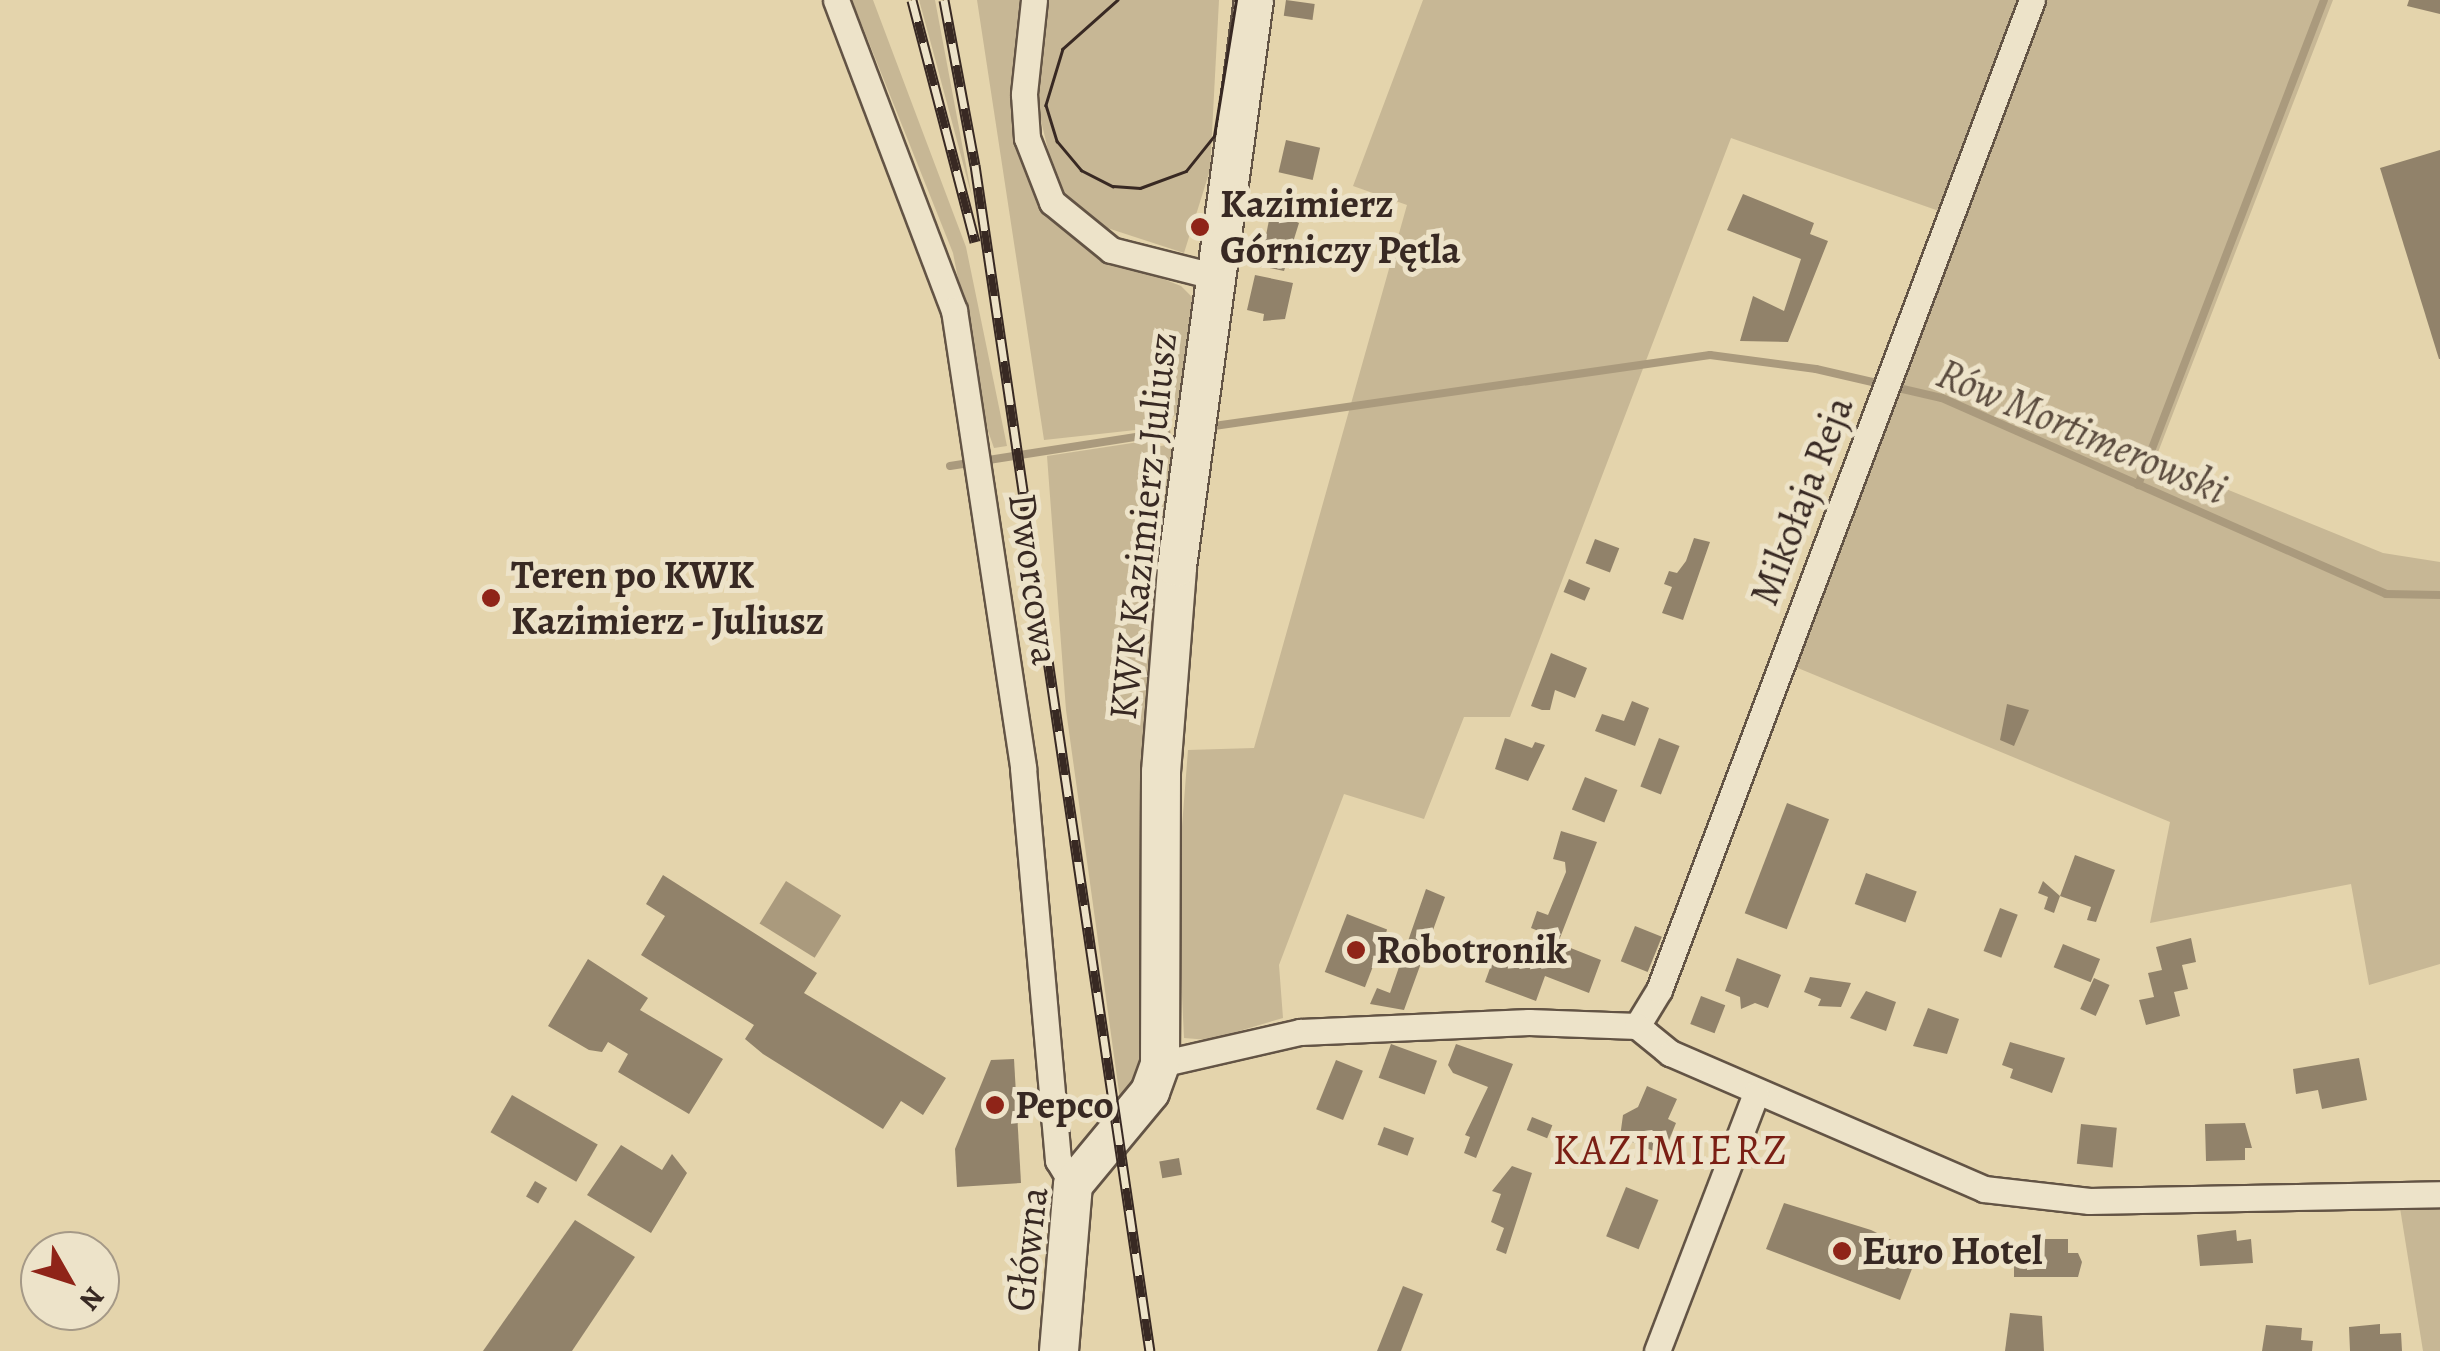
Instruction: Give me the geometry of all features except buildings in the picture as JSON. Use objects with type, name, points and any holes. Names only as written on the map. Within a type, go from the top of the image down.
[{"type":"street","name":"Dworcowa","points":[[836,0],[939,261],[977,440],[1044,957],[1058,1160],[1073,1185]]},
{"type":"street","points":[[1034,0],[1024,94],[1027,138],[1052,202],[1111,250],[1217,276]]},
{"type":"street","name":"KWK Kazimierz-Juliusz","points":[[1160,1064],[1163,754],[1176,566],[1254,0]]},
{"type":"street","name":"Mikołaja Reja","points":[[1636,1026],[1660,990],[2032,0]]},
{"type":"street","points":[[1160,1064],[1300,1032],[1529,1022],[1636,1026],[1670,1053],[1984,1189],[2040,1200],[2440,1194]]},
{"type":"street","name":"Główna","points":[[1059,1351],[1073,1185],[1150,1092],[1160,1064]]},
{"type":"street","points":[[1657,1351],[1756,1093]]},
{"type":"shaded area","points":[[852,0],[873,0],[966,247],[1007,446],[994,448],[988,431],[953,253]]},
{"type":"shaded area","points":[[919,0],[935,0],[972,197],[933,51]]},
{"type":"shaded area","points":[[977,0],[1024,0],[1023,158],[1042,206],[1088,249],[1181,286],[1196,301],[1181,412],[1154,428],[1044,440]]},
{"type":"shaded area","points":[[1048,0],[1219,0],[1210,170],[1184,253],[1092,223],[1057,187],[1036,100]]},
{"type":"shaded area","points":[[1423,0],[2017,0],[1939,211],[1731,138],[1510,717],[1464,717],[1424,819],[1344,794],[1279,965],[1283,1018],[1209,1040],[1184,1038],[1177,890],[1188,750],[1254,748],[1407,205],[1353,186]]},
{"type":"shaded area","points":[[2048,0],[2333,0],[2155,460],[2383,553],[2440,562],[2440,964],[2369,985],[2351,884],[2150,923],[2170,822],[1793,666]]},
{"type":"shaded area","points":[[1152,440],[1154,447],[1167,445],[1175,453],[1145,719],[1141,1067],[1120,1099],[1066,710],[1047,456]]},
{"type":"shaded area","points":[[786,881],[841,915],[815,958],[760,923]]},
{"type":"shaded area","points":[[2440,1207],[2440,1351],[2423,1351],[2400,1208]]},
{"type":"waterway","points":[[2138,485],[2324,0]]},
{"type":"waterway","name":"Rów Mortimerowski","points":[[1214,426],[1710,355],[1816,369],[1942,398],[2386,594],[2440,595]]},
{"type":"waterway","name":"Rów Mortimerowski","points":[[950,466],[1166,432]]},
{"type":"tram line","points":[[1118,0],[1063,49],[1046,105],[1057,141],[1081,170],[1113,186],[1140,188],[1186,171],[1214,136],[1236,0]]},
{"type":"railway","points":[[912,0],[975,242]]},
{"type":"railway","points":[[944,0],[975,165],[1150,1351]]},
{"type":"place","name":"Kazimierz Górniczy Pętla","points":[[1200,227]]},
{"type":"place","name":"Teren po KWK Kazimierz - Juliusz","points":[[491,598]]},
{"type":"place","name":"Robotronik","points":[[1356,950]]},
{"type":"place","name":"Pepco","points":[[995,1105]]},
{"type":"place","name":"Euro Hotel","points":[[1842,1251]]},
{"type":"district","name":"KAZIMIERZ","points":[[1671,1150]]}]
